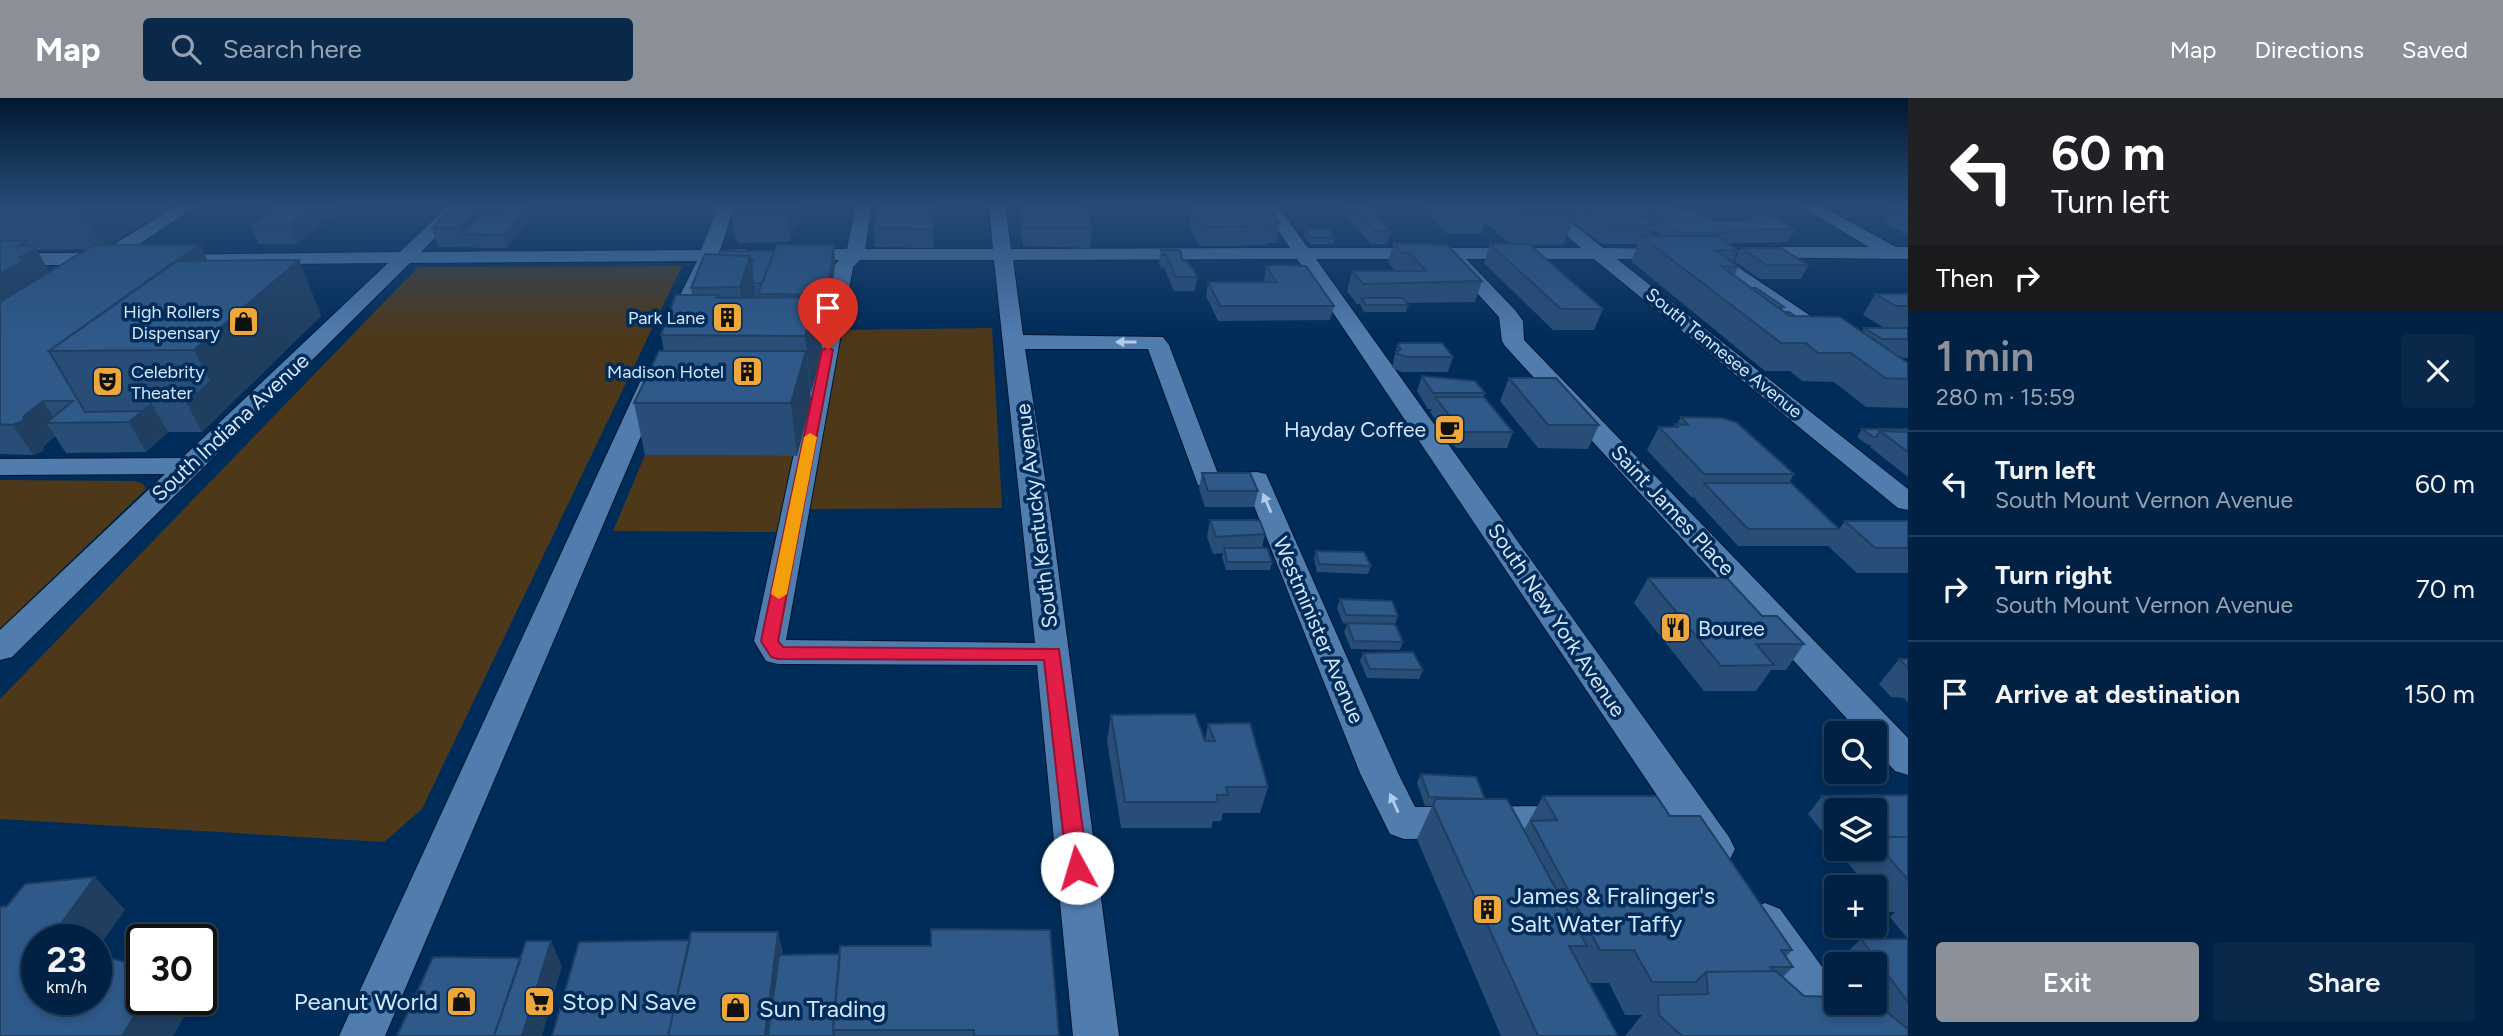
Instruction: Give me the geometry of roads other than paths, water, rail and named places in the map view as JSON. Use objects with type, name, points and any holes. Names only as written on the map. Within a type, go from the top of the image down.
[{"type":"street","points":[[71,280],[120,249]]},
{"type":"street","name":"South Indiana Avenue","points":[[0,649],[415,249]]},
{"type":"street","points":[[364,1031],[704,267],[709,249]]},
{"type":"street","points":[[856,249],[855,255],[844,266],[770,641],[778,653],[1052,654]]},
{"type":"street","name":"South Kentucky Avenue","points":[[1001,249],[1038,523],[1096,1036]]},
{"type":"street","name":"South New York Avenue","points":[[1301,249],[1844,1036]]},
{"type":"street","name":"South Tennesee Avenue","points":[[1591,249],[1908,502]]},
{"type":"street","points":[[0,259],[1304,253],[1903,256]]},
{"type":"street","points":[[1704,253],[1842,348]]},
{"type":"street","name":"Saint James Place","points":[[1451,254],[1508,314],[1512,321],[1513,341],[1908,761]]},
{"type":"street","points":[[227,280],[257,258]]},
{"type":"street","name":"Westminister Avenue","points":[[1013,342],[1155,342],[1158,345],[1207,479],[1257,480],[1379,772],[1404,823],[1600,822]]},
{"type":"street","points":[[1,459],[188,466]]},
{"type":"street","points":[[1654,821],[1694,820]]},
{"type":"place","name":"Park Lane","points":[[728,318]]},
{"type":"place","name":"High Rollers Dispensary","points":[[243,322]]},
{"type":"place","name":"Madison Hotel","points":[[747,372]]},
{"type":"place","name":"Celebrity Theater","points":[[108,382]]},
{"type":"place","name":"Hayday Coffee","points":[[1449,429]]},
{"type":"place","name":"Bouree","points":[[1675,628]]},
{"type":"place","name":"James & Fralinger's Salt Water Taffy","points":[[1487,909]]},
{"type":"place","name":"Peanut World","points":[[461,1001]]},
{"type":"place","name":"Stop N Save","points":[[539,1001]]},
{"type":"place","name":"Sun Trading","points":[[736,1008]]}]
